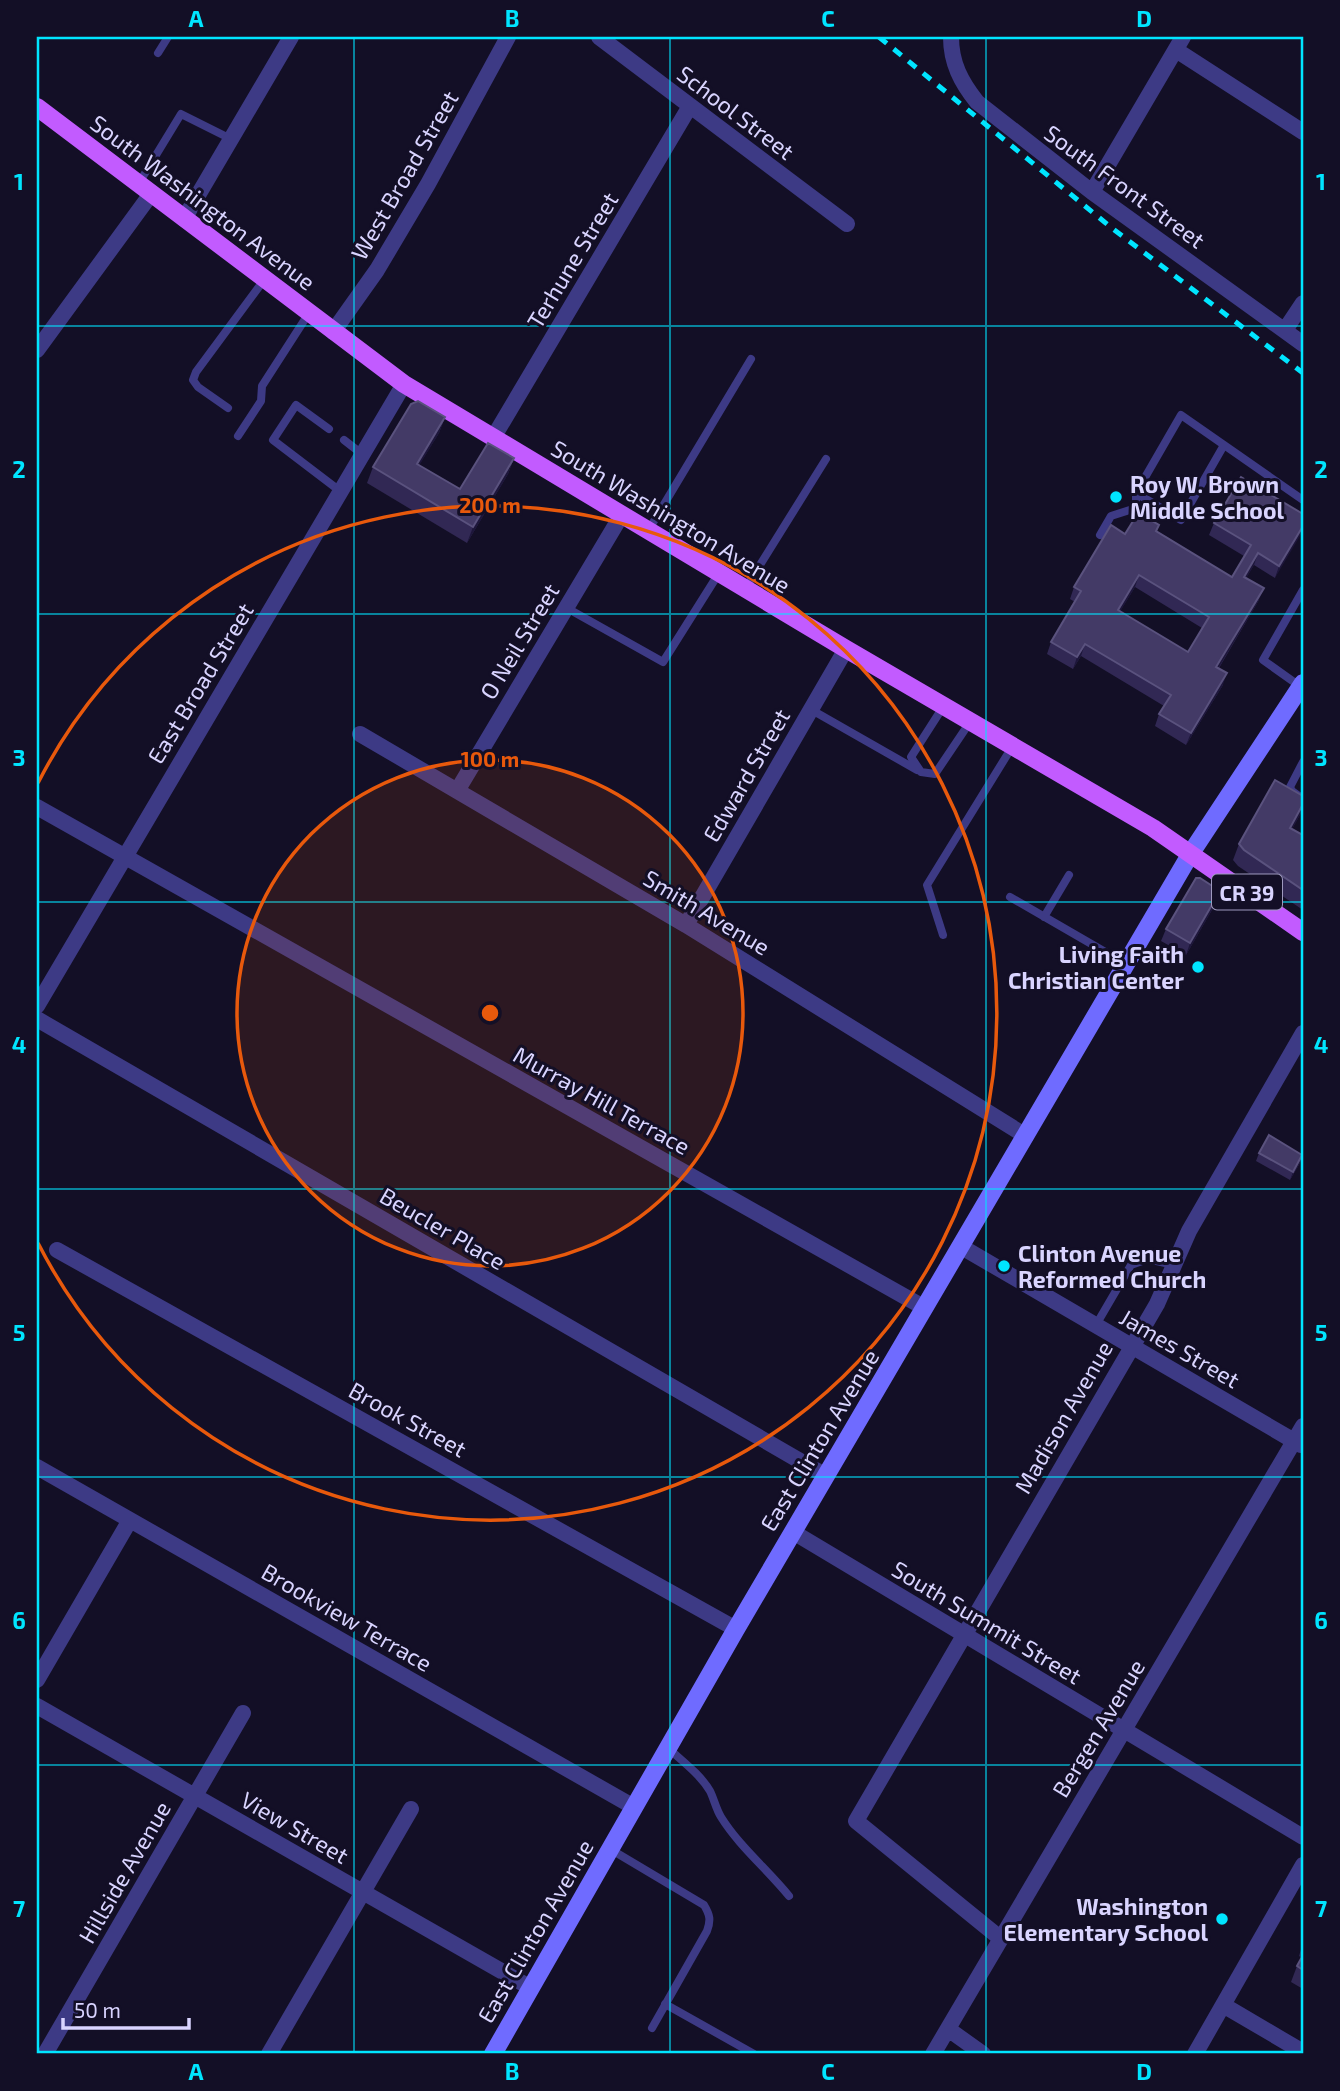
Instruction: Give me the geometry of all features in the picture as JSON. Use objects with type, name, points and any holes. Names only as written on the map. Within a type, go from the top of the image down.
[{"type":"main road","name":"South Washington Avenue","points":[[37,107],[404,384],[943,707],[1153,828],[1303,932]]},
{"type":"street","points":[[184,219],[291,37]]},
{"type":"street","name":"West Broad Street","points":[[333,332],[377,270],[428,184],[508,37]]},
{"type":"street","name":"School Street","points":[[599,37],[847,224]]},
{"type":"street","name":"South Front Street","points":[[951,39],[956,69],[964,86],[977,102],[1092,192],[1303,344]]},
{"type":"street","points":[[1092,192],[1180,44],[1303,132]]},
{"type":"street","name":"Terhune Street","points":[[493,438],[690,106]]},
{"type":"street","points":[[37,350],[145,189]]},
{"type":"street","points":[[1285,330],[1303,303]]},
{"type":"street","name":"East Broad Street","points":[[37,1006],[404,384]]},
{"type":"street","name":"O Neil Street","points":[[457,791],[621,516]]},
{"type":"street","name":"Edward Street","points":[[686,925],[846,649]]},
{"type":"street","name":"East Clinton Avenue","points":[[493,2054],[736,1629],[1191,853],[1302,687]]},
{"type":"street","name":"Smith Avenue","points":[[360,734],[686,925],[1026,1136]]},
{"type":"street","name":"Murray Hill Terrace","points":[[37,807],[925,1308]]},
{"type":"street","name":"Beucler Place","points":[[37,1018],[826,1476]]},
{"type":"street","name":"Madison Avenue","points":[[1000,1938],[856,1821],[1157,1304],[1189,1231],[1303,1033]]},
{"type":"street","name":"James Street","points":[[960,1246],[1298,1443]]},
{"type":"street","name":"Brook Street","points":[[57,1250],[736,1629]]},
{"type":"street","name":"Bergen Avenue","points":[[933,2054],[1124,1730],[1298,1443],[1303,1426]]},
{"type":"street","name":"Brookview Terrace","points":[[37,1466],[634,1807]]},
{"type":"street","points":[[37,1680],[130,1520]]},
{"type":"street","name":"South Summit Street","points":[[793,1532],[1303,1837]]},
{"type":"street","name":"View Street","points":[[37,1706],[531,1988]]},
{"type":"street","name":"Hillside Avenue","points":[[45,2054],[243,1713]]},
{"type":"street","points":[[269,2054],[411,1809]]},
{"type":"street","points":[[1195,2054],[1303,1865]]},
{"type":"street","points":[[1223,2005],[1303,2052]]},
{"type":"street","points":[[948,2029],[983,2054]]},
{"type":"lane","points":[[158,53],[168,37]]},
{"type":"lane","points":[[145,189],[181,114],[231,139]]},
{"type":"lane","points":[[228,408],[198,387],[193,380],[196,372],[264,280]]},
{"type":"lane","points":[[238,436],[261,401],[262,386],[309,313]]},
{"type":"lane","points":[[648,531],[751,359]]},
{"type":"lane","points":[[330,429],[296,405],[273,440],[340,491]]},
{"type":"lane","points":[[1100,535],[1111,516],[1136,508],[1136,493],[1181,415],[1303,500]]},
{"type":"lane","points":[[344,440],[362,453]]},
{"type":"lane","points":[[1136,493],[1181,520],[1224,445]]},
{"type":"lane","points":[[746,589],[826,459]]},
{"type":"lane","points":[[565,607],[663,662],[719,573]]},
{"type":"lane","points":[[1302,687],[1263,660],[1303,590]]},
{"type":"lane","points":[[921,772],[911,757],[943,707]]},
{"type":"lane","points":[[810,709],[921,772],[935,774],[970,722]]},
{"type":"lane","points":[[943,935],[927,886],[1012,747]]},
{"type":"lane","points":[[1303,762],[1290,787],[1303,799]]},
{"type":"lane","points":[[1044,917],[1069,875]]},
{"type":"lane","points":[[1010,897],[1126,964]]},
{"type":"lane","points":[[1096,1325],[1131,1265],[1148,1259],[1174,1265]]},
{"type":"lane","points":[[668,1748],[696,1774],[710,1792],[720,1815],[758,1863],[789,1896]]},
{"type":"lane","points":[[610,1849],[704,1905],[709,1913],[707,1931],[652,2028]]},
{"type":"lane","points":[[665,2004],[754,2054]]},
{"type":"building","points":[[418,401],[445,417],[417,464],[460,489],[488,443],[514,458],[473,527],[373,467],[411,404]]},
{"type":"building","points":[[1241,477],[1303,514],[1303,526],[1279,566],[1258,553],[1244,577],[1264,588],[1216,667],[1227,673],[1191,733],[1159,714],[1171,695],[1085,644],[1077,657],[1051,642],[1081,591],[1074,587],[1111,525],[1125,534],[1138,513],[1159,525],[1156,531],[1232,577],[1251,545],[1214,523]],"holes":[[[1139,575],[1209,617],[1188,652],[1118,610]]]},
{"type":"building","points":[[1275,780],[1303,796],[1303,804],[1290,828],[1303,835],[1303,890],[1239,844]]},
{"type":"building","points":[[1196,878],[1220,891],[1190,943],[1166,929]]},
{"type":"building","points":[[1269,1135],[1302,1155],[1293,1172],[1259,1153]]},
{"type":"building","points":[[1303,1955],[1303,1970],[1297,1966]]},
{"type":"railway","points":[[879,37],[1113,229],[1303,373]]},
{"type":"place","name":"Roy W. Brown Middle School","points":[[1116,497]]},
{"type":"place","name":"Living Faith Christian Center","points":[[1198,967]]},
{"type":"place","name":"Clinton Avenue Reformed Church","points":[[1004,1266]]},
{"type":"place","name":"Washington Elementary School","points":[[1222,1919]]}]
